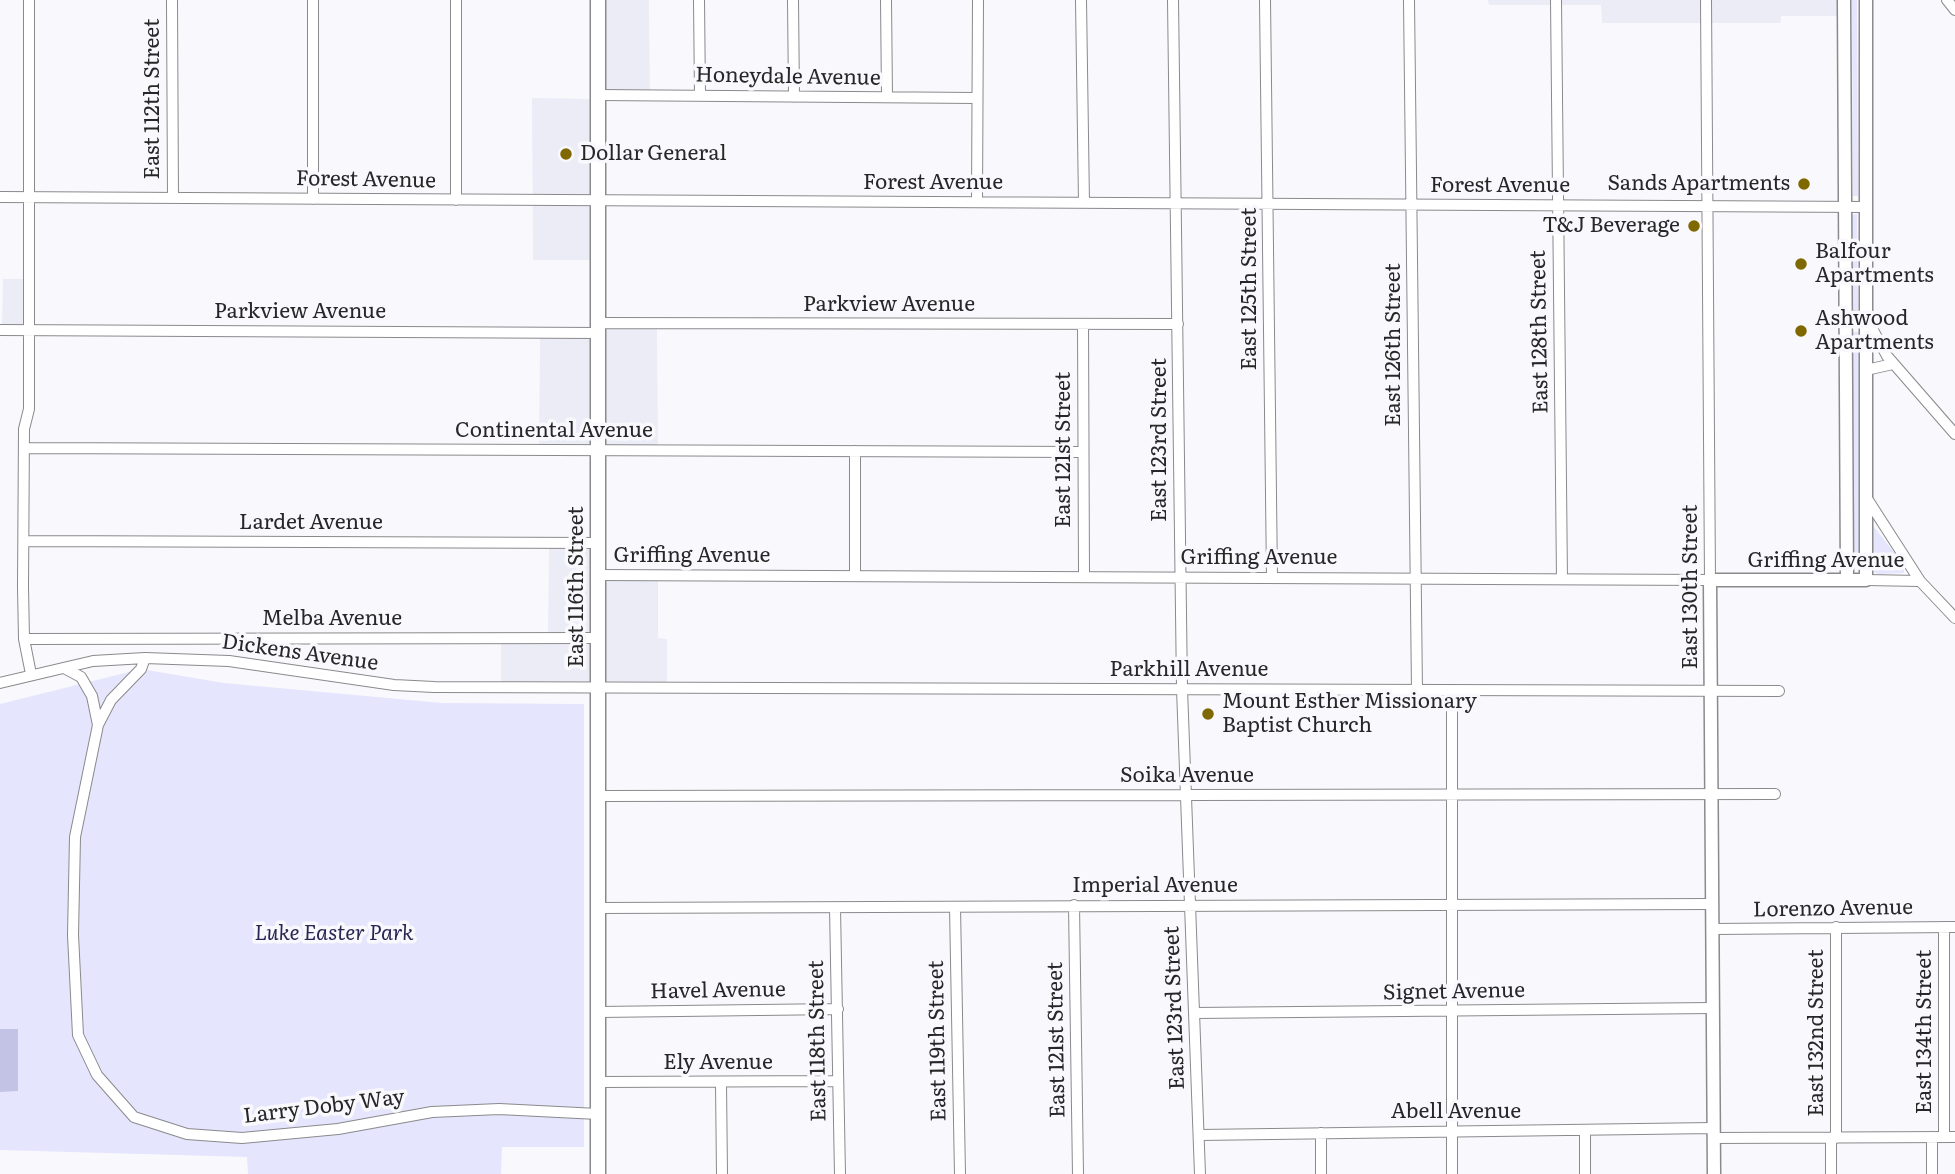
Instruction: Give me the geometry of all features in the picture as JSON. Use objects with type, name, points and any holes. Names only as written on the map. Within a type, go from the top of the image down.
[{"type":"main road","name":"East 116th Street","points":[[598,0],[598,1174]]},
{"type":"street","points":[[29,0],[29,409],[24,429],[24,639],[31,674]]},
{"type":"street","name":"East 112th Street","points":[[172,0],[173,198]]},
{"type":"street","points":[[313,0],[313,199]]},
{"type":"street","points":[[456,0],[456,200]]},
{"type":"street","points":[[699,0],[700,95]]},
{"type":"street","points":[[793,0],[793,97]]},
{"type":"street","points":[[886,0],[887,97]]},
{"type":"street","points":[[977,202],[978,0]]},
{"type":"street","points":[[1081,0],[1084,203]]},
{"type":"street","name":"East 123rd Street","points":[[1173,0],[1182,689],[1200,1174]]},
{"type":"street","name":"East 125th Street","points":[[1265,0],[1272,577]]},
{"type":"street","name":"East 126th Street","points":[[1409,0],[1417,690]]},
{"type":"street","name":"East 128th Street","points":[[1556,0],[1562,579]]},
{"type":"street","name":"East 130th Street","points":[[1706,0],[1714,1174]]},
{"type":"street","points":[[1844,0],[1847,580]]},
{"type":"street","points":[[1866,0],[1866,580]]},
{"type":"street","points":[[1947,0],[1955,10]]},
{"type":"street","name":"Honeydale Avenue","points":[[599,95],[977,98]]},
{"type":"street","name":"Forest Avenue","points":[[0,197],[1866,207]]},
{"type":"street","points":[[1847,316],[1866,317]]},
{"type":"street","points":[[1866,317],[1875,337],[1893,363],[1955,434]]},
{"type":"street","name":"East 121st Street","points":[[1083,324],[1084,576]]},
{"type":"street","name":"Parkview Avenue","points":[[0,330],[1178,324]]},
{"type":"street","points":[[1866,370],[1893,363]]},
{"type":"street","name":"Continental Avenue","points":[[24,447],[1083,452]]},
{"type":"street","points":[[855,451],[855,576]]},
{"type":"street","points":[[1866,497],[1920,581],[1955,618]]},
{"type":"street","name":"Lardet Avenue","points":[[24,541],[598,543]]},
{"type":"street","name":"Griffing Avenue","points":[[598,575],[1920,581]]},
{"type":"street","name":"Melba Avenue","points":[[24,639],[598,638]]},
{"type":"street","name":"Dickens Avenue","points":[[0,683],[93,661],[145,658],[229,661],[394,685],[598,686]]},
{"type":"street","name":"Larry Doby Way","points":[[145,658],[141,668],[111,700],[98,725],[75,837],[72,935],[78,1035],[97,1075],[134,1117],[177,1132],[242,1138],[338,1129],[432,1112],[499,1110],[598,1114]]},
{"type":"street","name":"Larry Doby Way","points":[[66,669],[81,677],[92,696],[98,725]]},
{"type":"street","name":"Parkhill Avenue","points":[[598,686],[1779,691]]},
{"type":"street","points":[[1451,1174],[1452,691]]},
{"type":"street","name":"Soika Avenue","points":[[599,796],[1775,794]]},
{"type":"street","name":"Imperial Avenue","points":[[598,908],[1712,904]]},
{"type":"street","name":"East 121st Street","points":[[1074,905],[1079,1174]]},
{"type":"street","name":"East 119th Street","points":[[955,907],[960,1174]]},
{"type":"street","name":"East 118th Street","points":[[835,908],[840,1174]]},
{"type":"street","name":"East 132nd Street","points":[[1831,1174],[1836,927]]},
{"type":"street","name":"Lorenzo Avenue","points":[[1712,929],[1950,927]]},
{"type":"street","name":"East 134th Street","points":[[1949,1137],[1950,927]]},
{"type":"street","name":"Signet Avenue","points":[[1195,1013],[1713,1008]]},
{"type":"street","name":"Havel Avenue","points":[[599,1012],[838,1009]]},
{"type":"street","name":"Ely Avenue","points":[[598,1082],[838,1081]]},
{"type":"street","points":[[721,1083],[722,1174]]},
{"type":"street","points":[[1585,1131],[1585,1174]]},
{"type":"street","name":"Abell Avenue","points":[[1199,1135],[1585,1131],[1833,1138],[1949,1137]]},
{"type":"street","points":[[1321,1133],[1321,1174]]},
{"type":"street","name":"East 134th Street","points":[[1932,1138],[1932,1174]]},
{"type":"shaded area","points":[[598,0],[649,0],[650,95],[599,95]]},
{"type":"shaded area","points":[[1488,0],[1844,0],[1844,16],[1781,16],[1781,23],[1602,23],[1601,5],[1489,5]]},
{"type":"shaded area","points":[[532,98],[599,99],[599,260],[533,260]]},
{"type":"shaded area","points":[[3,279],[29,279],[29,330],[2,330]]},
{"type":"shaded area","points":[[599,323],[657,323],[658,451],[539,451],[540,333],[598,333]]},
{"type":"shaded area","points":[[549,543],[598,543],[598,575],[658,575],[658,638],[667,639],[667,687],[501,686],[501,638],[548,638]]},
{"type":"shaded area","points":[[0,1029],[18,1029],[18,1091],[0,1092]]},
{"type":"green space","points":[[1852,0],[1857,0],[1858,196],[1853,196]]},
{"type":"green space","points":[[1857,214],[1858,310],[1853,310],[1852,215]]},
{"type":"green space","points":[[1853,332],[1860,332],[1861,337],[1861,564],[1857,568],[1853,564]]},
{"type":"green space","points":[[1871,523],[1904,565],[1904,573],[1879,574],[1871,571]]},
{"type":"green space","name":"Luke Easter Park","points":[[141,669],[224,683],[442,703],[584,704],[584,1147],[502,1147],[501,1174],[248,1174],[247,1157],[0,1150],[0,704]]},
{"type":"place","name":"Dollar General","points":[[566,154]]},
{"type":"place","name":"Sands Apartments","points":[[1804,184]]},
{"type":"place","name":"T&J Beverage","points":[[1694,226]]},
{"type":"place","name":"Balfour Apartments","points":[[1801,264]]},
{"type":"place","name":"Ashwood Apartments","points":[[1801,331]]},
{"type":"place","name":"Mount Esther Missionary Baptist Church","points":[[1208,714]]}]
